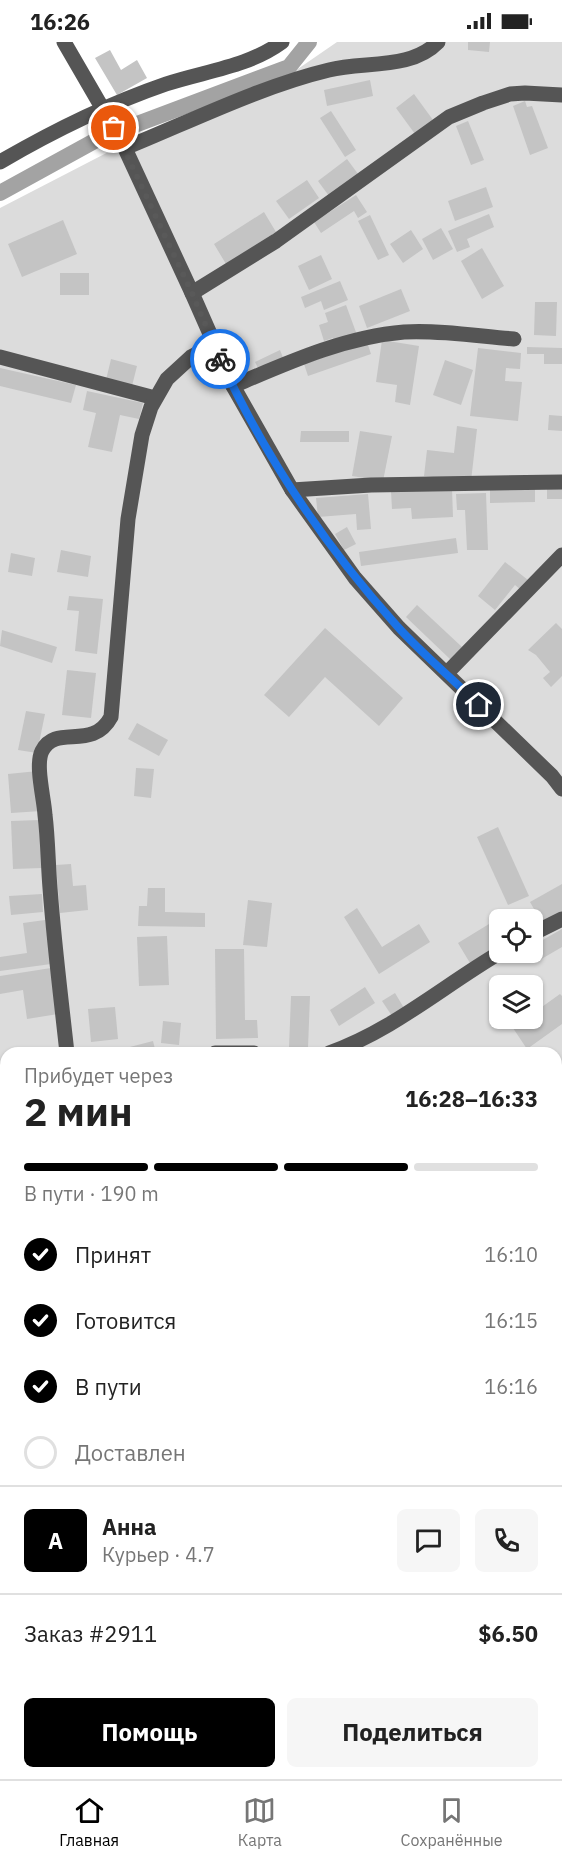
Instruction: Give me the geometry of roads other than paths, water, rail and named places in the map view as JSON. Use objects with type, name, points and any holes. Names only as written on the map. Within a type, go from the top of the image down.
[{"type":"street","points":[[64,42],[123,145],[192,293],[232,386],[292,490],[355,578],[399,628],[552,776],[562,789]]},
{"type":"street","points":[[0,162],[105,111],[168,84],[243,63],[282,42]]},
{"type":"street","points":[[123,145],[287,83],[341,67],[410,58],[424,53],[438,42]]},
{"type":"street","points":[[192,293],[276,241],[449,117],[510,94],[562,95]]},
{"type":"street","points":[[232,386],[291,362],[372,336],[421,332],[514,339]]},
{"type":"street","points":[[66,1047],[54,938],[40,760],[43,749],[49,742],[59,737],[93,735],[106,726],[111,717],[128,519],[142,435],[155,398],[167,379],[191,357],[214,345]]},
{"type":"street","points":[[0,357],[155,398]]},
{"type":"street","points":[[292,490],[371,485],[562,482]]},
{"type":"street","points":[[447,673],[562,555]]},
{"type":"street","points":[[543,928],[562,919]]},
{"type":"street","points":[[345,1047],[399,1019],[489,960]]},
{"type":"waterway","points":[[0,193],[100,138],[289,67],[309,42]]}]
